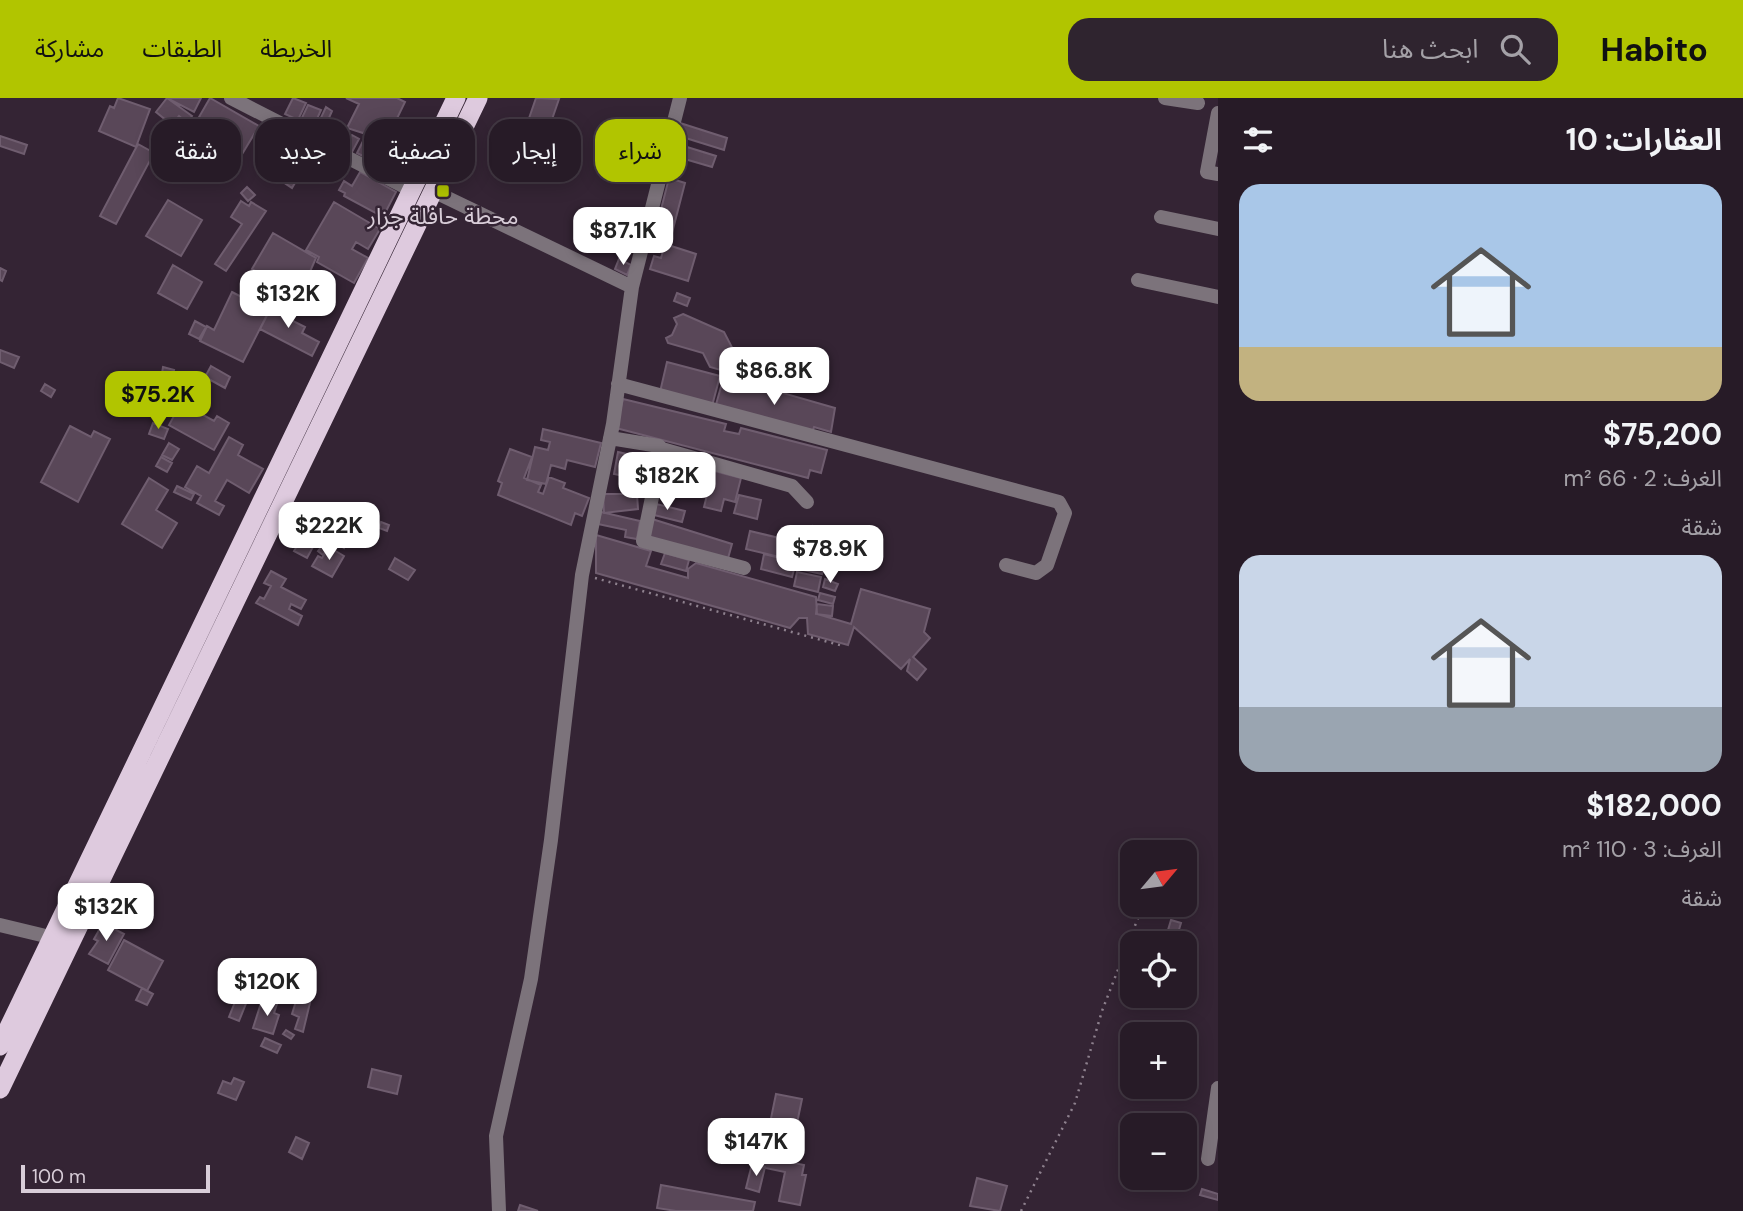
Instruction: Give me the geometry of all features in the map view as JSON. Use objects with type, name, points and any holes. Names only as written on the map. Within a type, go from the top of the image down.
[{"type":"highway","points":[[0,1045],[54,938],[456,98]]},
{"type":"highway","points":[[0,1089],[478,98]]},
{"type":"street","points":[[231,98],[411,190]]},
{"type":"street","points":[[499,1211],[496,1136],[531,979],[551,841],[582,575],[610,438],[632,287],[680,98]]},
{"type":"street","points":[[1166,98],[1199,101],[1218,113],[1207,172],[1218,174]]},
{"type":"street","points":[[433,191],[632,287]]},
{"type":"street","points":[[1161,217],[1218,229]]},
{"type":"street","points":[[1138,280],[1218,297]]},
{"type":"street","points":[[618,384],[1059,502],[1065,513],[1047,565],[1036,573],[1006,565]]},
{"type":"street","points":[[610,438],[659,446],[792,486],[807,502]]},
{"type":"street","points":[[662,449],[643,541],[744,568]]},
{"type":"street","points":[[0,925],[54,938]]},
{"type":"street","points":[[1208,1159],[1218,1088]]},
{"type":"path","points":[[582,575],[843,646]]},
{"type":"path","points":[[1021,1211],[1075,1103],[1102,1011],[1138,917]]},
{"type":"building","points":[[118,98],[150,109],[136,147],[99,131],[110,106],[114,108]]},
{"type":"building","points":[[167,98],[201,98],[194,112]]},
{"type":"building","points":[[167,98],[192,116],[190,119],[179,116],[177,119],[165,119],[156,112]]},
{"type":"building","points":[[210,98],[255,124],[255,133],[241,156],[241,119],[199,117]]},
{"type":"building","points":[[293,98],[306,103],[298,119],[285,114]]},
{"type":"building","points":[[346,98],[397,98],[405,102],[397,119],[364,119],[363,133],[350,129],[350,122],[359,104]]},
{"type":"building","points":[[536,98],[559,99],[552,119],[529,119]]},
{"type":"building","points":[[308,105],[321,110],[317,119],[301,119]]},
{"type":"building","points":[[326,107],[332,111],[328,119],[320,119]]},
{"type":"building","points":[[686,125],[727,138],[724,150],[686,138]]},
{"type":"building","points":[[352,135],[359,139],[352,152],[350,151]]},
{"type":"building","points":[[0,136],[27,145],[24,154],[0,146]]},
{"type":"building","points":[[364,139],[364,157],[357,153]]},
{"type":"building","points":[[138,144],[151,151],[151,159],[116,224],[100,216]]},
{"type":"building","points":[[686,147],[716,156],[712,167],[686,159]]},
{"type":"building","points":[[360,172],[364,174],[364,182],[378,182],[396,192],[383,217],[344,196],[345,193],[339,190],[343,182],[352,186]]},
{"type":"building","points":[[283,182],[296,182],[292,188]]},
{"type":"building","points":[[668,182],[685,183],[672,233],[656,229]]},
{"type":"building","points":[[247,187],[255,195],[248,201],[241,193]]},
{"type":"building","points":[[168,200],[202,220],[181,256],[146,236]]},
{"type":"building","points":[[241,201],[249,206],[251,202],[266,211],[226,271],[215,264],[242,224],[231,217]]},
{"type":"building","points":[[334,202],[380,229],[368,249],[356,242],[352,249],[368,258],[354,283],[317,262],[319,257],[306,250]]},
{"type":"building","points":[[273,233],[316,258],[299,297],[252,269]]},
{"type":"building","points":[[665,244],[696,254],[688,281],[650,269],[654,256],[661,258]]},
{"type":"building","points":[[619,259],[631,265],[627,275],[615,269]]},
{"type":"building","points":[[173,265],[202,282],[187,309],[158,293]]},
{"type":"building","points":[[0,268],[6,271],[2,281],[0,280]]},
{"type":"building","points":[[232,292],[269,311],[243,362],[200,341],[207,326],[214,330]]},
{"type":"building","points":[[677,293],[690,298],[687,306],[674,301]]},
{"type":"building","points":[[274,302],[294,313],[291,320],[305,327],[302,333],[319,342],[312,356],[260,329]]},
{"type":"building","points":[[683,314],[724,332],[737,357],[734,366],[738,375],[710,367],[703,353],[668,343],[666,338],[672,335],[677,324],[674,318]]},
{"type":"building","points":[[195,321],[206,327],[199,339],[189,334]]},
{"type":"building","points":[[0,350],[19,357],[14,368],[0,362]]},
{"type":"building","points":[[667,362],[720,376],[712,406],[660,392]]},
{"type":"building","points":[[211,366],[230,377],[225,388],[205,377]]},
{"type":"building","points":[[163,367],[174,370],[172,376],[162,373]]},
{"type":"building","points":[[724,376],[835,408],[831,432],[814,427],[811,436],[715,408]]},
{"type":"building","points":[[45,384],[55,390],[51,397],[41,391]]},
{"type":"building","points":[[623,399],[726,424],[724,431],[739,434],[741,428],[827,450],[821,473],[810,470],[808,478],[616,428]]},
{"type":"building","points":[[181,403],[214,421],[217,416],[229,423],[214,450],[169,425]]},
{"type":"building","points":[[153,423],[168,429],[164,439],[149,434]]},
{"type":"building","points":[[70,426],[91,437],[94,431],[110,439],[78,502],[41,482]]},
{"type":"building","points":[[543,429],[601,443],[595,467],[567,460],[565,469],[551,465],[546,484],[527,480],[535,447],[548,450],[550,442],[541,440]]},
{"type":"building","points":[[229,437],[243,445],[238,455],[263,469],[249,493],[227,480],[215,501],[224,506],[219,515],[197,503],[201,496],[185,487],[197,466],[209,473]]},
{"type":"building","points":[[169,443],[179,449],[172,460],[162,455]]},
{"type":"building","points":[[510,449],[532,457],[524,478],[541,485],[538,492],[543,494],[549,477],[565,483],[563,488],[589,498],[582,516],[575,513],[571,525],[498,495],[502,483],[498,481]]},
{"type":"building","points":[[618,452],[655,460],[652,470],[631,465],[626,467],[624,476],[614,474]]},
{"type":"building","points":[[161,457],[172,463],[167,472],[156,466]]},
{"type":"building","points":[[707,469],[741,478],[735,502],[724,499],[721,511],[704,507],[708,491],[702,489]]},
{"type":"building","points":[[149,478],[168,490],[156,510],[177,523],[162,548],[122,524]]},
{"type":"building","points":[[642,479],[650,481],[648,495],[629,492],[631,480],[641,482]]},
{"type":"building","points":[[177,486],[194,494],[191,500],[174,492]]},
{"type":"building","points":[[603,494],[637,494],[638,509],[604,513]]},
{"type":"building","points":[[739,495],[761,500],[757,519],[734,513]]},
{"type":"building","points":[[652,503],[685,511],[682,522],[650,514]]},
{"type":"building","points":[[601,512],[640,521],[637,539],[625,537],[626,530],[598,524]]},
{"type":"building","points":[[305,515],[331,527],[324,543],[311,538],[309,542],[296,536]]},
{"type":"building","points":[[652,519],[732,544],[727,562],[646,537]]},
{"type":"building","points":[[381,522],[389,525],[387,531],[379,528]]},
{"type":"building","points":[[813,526],[833,531],[826,561],[805,556]]},
{"type":"building","points":[[750,531],[796,542],[792,560],[746,549]]},
{"type":"building","points":[[596,535],[651,551],[646,566],[688,578],[688,569],[696,563],[816,597],[817,614],[851,624],[861,589],[930,609],[924,632],[930,638],[913,657],[926,669],[917,680],[907,671],[910,659],[901,669],[854,627],[848,645],[808,634],[807,618],[799,618],[790,628],[596,573]]},
{"type":"building","points":[[339,537],[347,541],[344,548],[336,543]]},
{"type":"building","points":[[301,539],[314,545],[307,558],[294,551]]},
{"type":"building","points":[[323,545],[328,549],[323,555],[318,551]]},
{"type":"building","points":[[329,547],[344,556],[332,577],[312,566],[318,556],[322,558]]},
{"type":"building","points":[[665,553],[689,560],[686,571],[661,564]]},
{"type":"building","points":[[764,554],[796,562],[792,577],[761,569]]},
{"type":"building","points":[[395,558],[415,570],[408,580],[389,569]]},
{"type":"building","points":[[801,561],[824,566],[822,574],[799,569]]},
{"type":"building","points":[[271,571],[286,579],[281,587],[306,600],[301,609],[291,604],[289,609],[302,616],[298,625],[256,603],[260,597],[264,599],[271,586],[264,583]]},
{"type":"building","points":[[797,572],[821,577],[818,592],[794,586]]},
{"type":"building","points":[[825,579],[838,584],[835,591],[823,587]]},
{"type":"building","points":[[820,593],[835,597],[833,604],[818,600]]},
{"type":"building","points":[[817,604],[833,606],[832,616],[816,614]]},
{"type":"building","points":[[1171,920],[1181,923],[1179,931],[1168,930]]},
{"type":"building","points":[[103,923],[124,934],[108,964],[89,954],[98,941],[94,939]]},
{"type":"building","points":[[124,940],[163,961],[147,991],[108,970]]},
{"type":"building","points":[[271,967],[283,974],[279,980],[284,982],[274,999],[264,993],[273,978],[267,974]]},
{"type":"building","points":[[302,982],[314,986],[303,1032],[295,1029],[299,1017],[292,1014]]},
{"type":"building","points":[[142,988],[153,994],[147,1005],[136,1000]]},
{"type":"building","points":[[237,997],[247,1001],[239,1021],[229,1017]]},
{"type":"building","points":[[262,1000],[277,1004],[274,1013],[279,1015],[273,1034],[253,1028]]},
{"type":"building","points":[[286,1030],[294,1035],[291,1039],[283,1034]]},
{"type":"building","points":[[265,1038],[281,1045],[277,1053],[261,1046]]},
{"type":"building","points":[[372,1069],[401,1076],[397,1094],[368,1087]]},
{"type":"building","points":[[234,1078],[244,1082],[236,1100],[218,1093],[223,1081],[231,1084]]},
{"type":"building","points":[[776,1094],[802,1099],[789,1162],[804,1165],[802,1175],[806,1175],[800,1205],[779,1201],[785,1172],[761,1167]]},
{"type":"building","points":[[296,1137],[309,1143],[302,1159],[289,1152]]},
{"type":"building","points":[[752,1164],[765,1167],[759,1192],[746,1188]]},
{"type":"building","points":[[977,1178],[1007,1186],[1000,1211],[970,1206]]},
{"type":"building","points":[[661,1185],[755,1202],[753,1211],[676,1211],[657,1208]]},
{"type":"building","points":[[1202,1189],[1218,1194],[1218,1200],[1200,1195]]},
{"type":"building","points":[[520,1205],[538,1211],[518,1211]]},
{"type":"place","name":"محطة حافلة جزار","points":[[443,191]]}]
